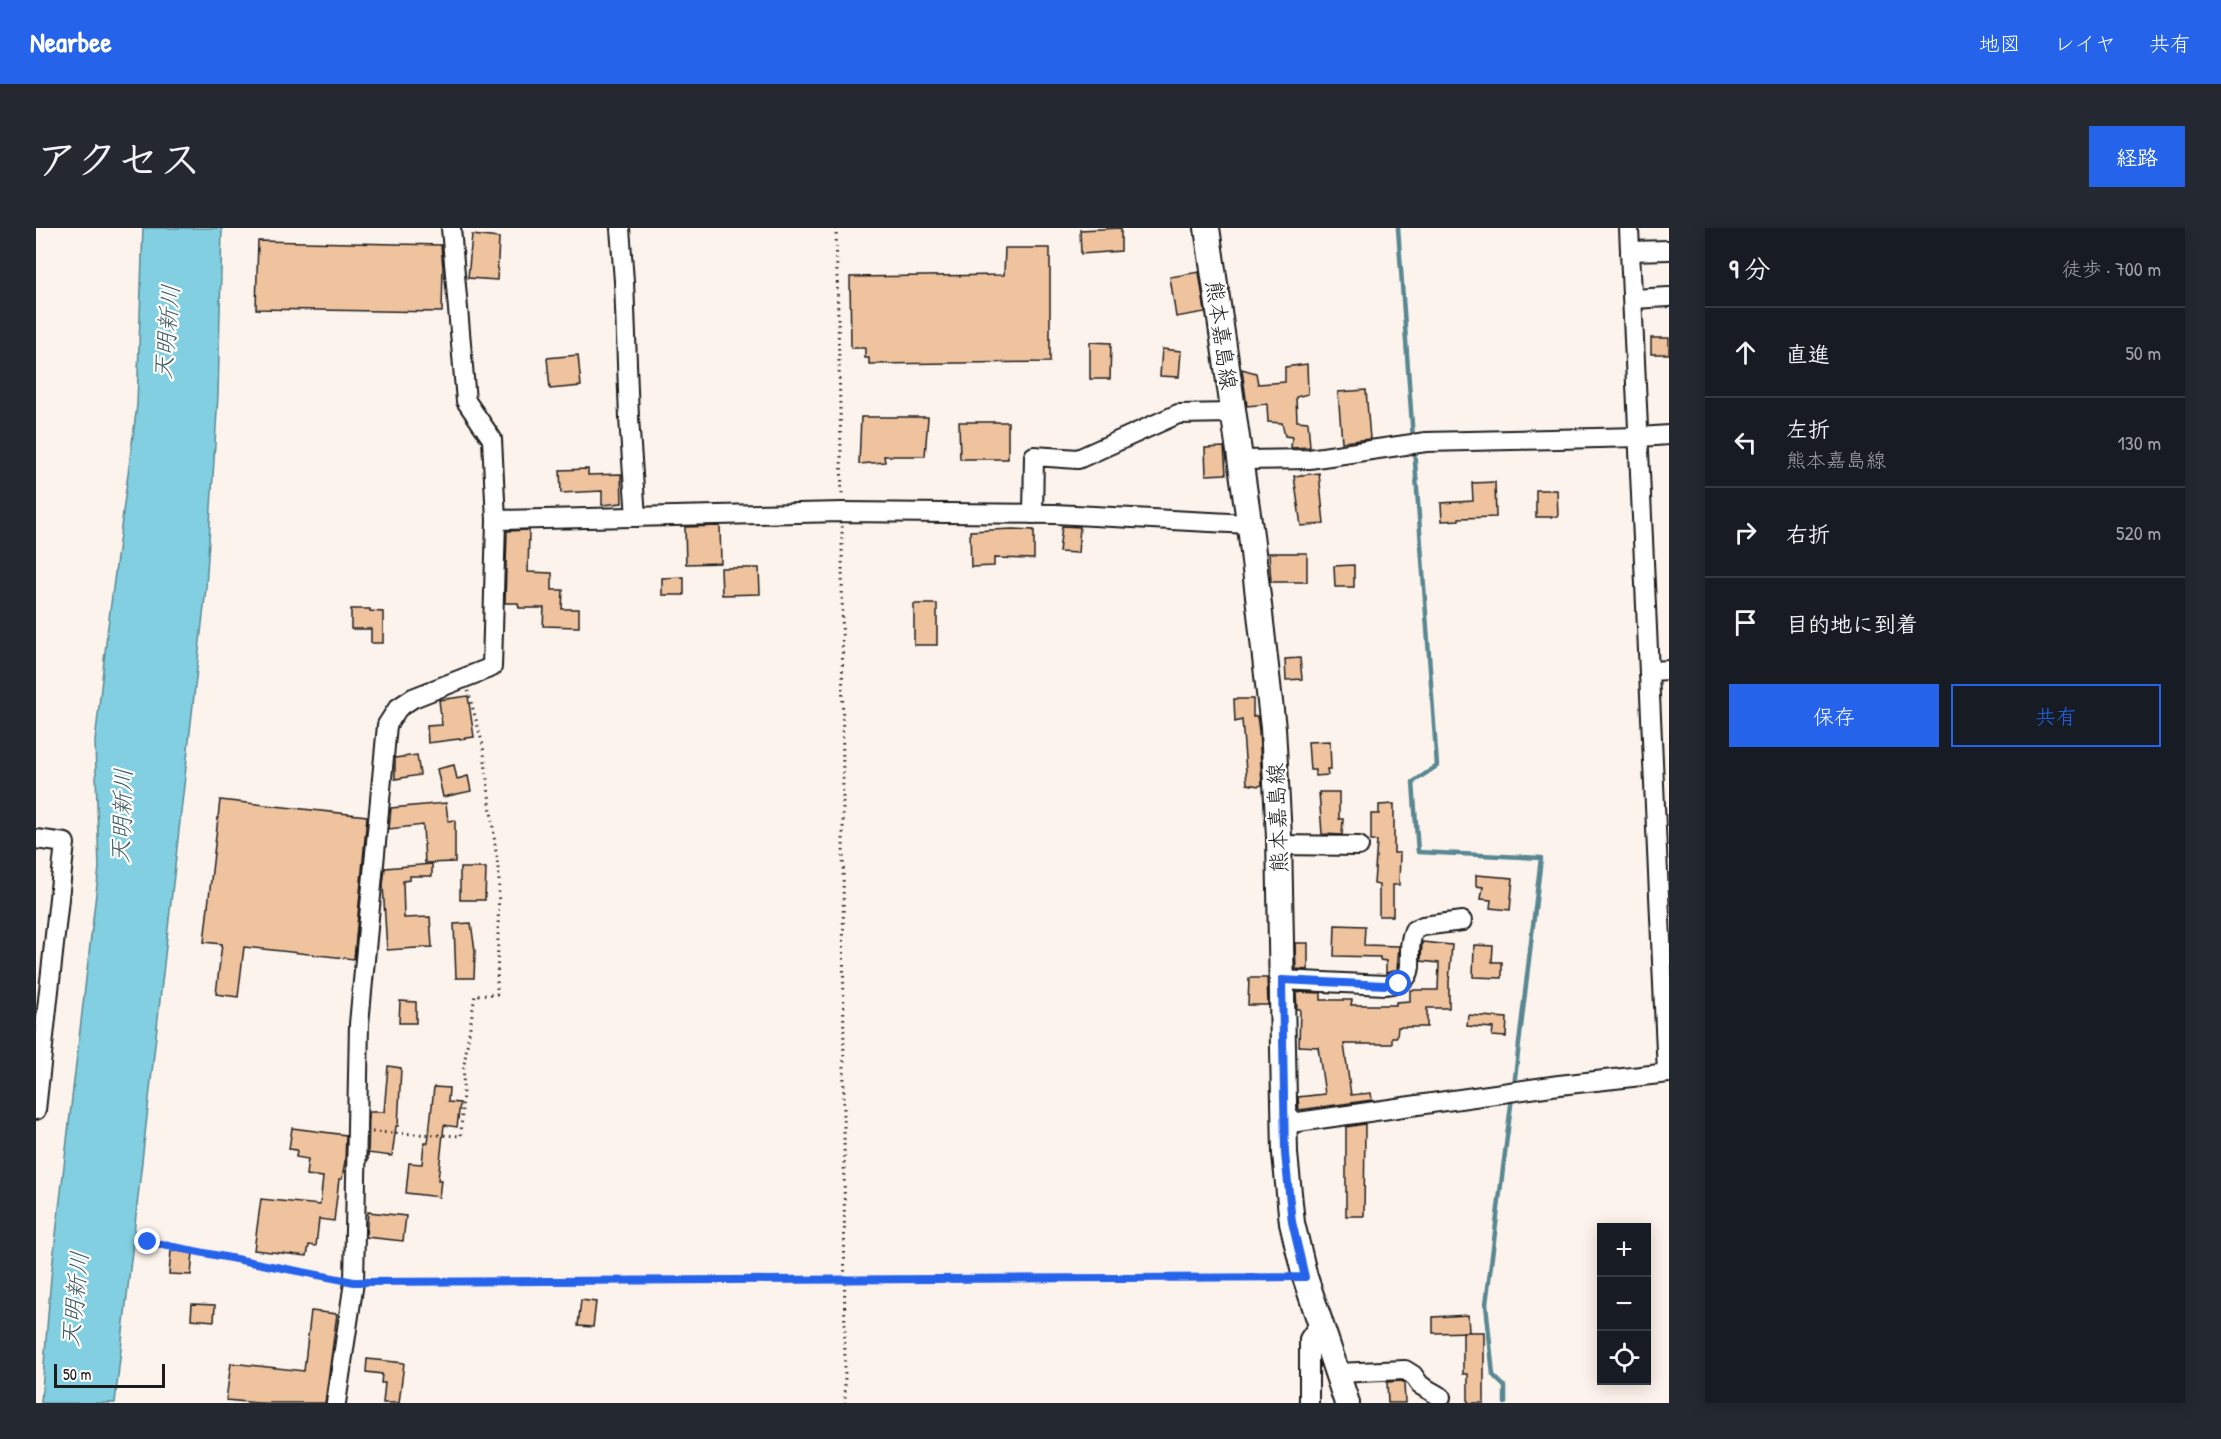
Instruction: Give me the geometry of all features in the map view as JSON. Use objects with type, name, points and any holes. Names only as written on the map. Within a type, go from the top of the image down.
[{"type":"main road","name":"熊本嘉島線","points":[[1207,228],[1249,524],[1273,728],[1280,845],[1285,1154],[1292,1222],[1305,1277],[1347,1403]]},
{"type":"street","points":[[336,1403],[354,1282],[359,1024],[387,725],[398,708],[413,698],[492,667],[496,520],[492,439],[466,401],[451,228]]},
{"type":"street","points":[[620,228],[636,517]]},
{"type":"street","points":[[1284,1124],[1548,1087],[1668,1073],[1629,228]]},
{"type":"street","points":[[1630,251],[1669,250]]},
{"type":"street","points":[[1633,299],[1669,297]]},
{"type":"street","points":[[1033,514],[1034,456],[1078,459],[1179,414],[1233,413]]},
{"type":"street","points":[[1240,460],[1309,459],[1426,442],[1669,435]]},
{"type":"street","points":[[496,520],[842,512],[1033,514],[1249,524]]},
{"type":"street","points":[[1650,671],[1669,670]]},
{"type":"street","points":[[36,839],[65,843],[36,1110]]},
{"type":"street","points":[[1280,845],[1359,846]]},
{"type":"street","points":[[1282,980],[1399,984],[1407,979],[1409,973],[1410,940],[1414,930],[1423,926],[1462,921]]},
{"type":"street","points":[[1309,1403],[1309,1339],[1320,1323]]},
{"type":"street","points":[[1337,1373],[1405,1370],[1413,1375],[1420,1385],[1441,1397]]},
{"type":"path","points":[[836,228],[842,512],[845,1403]]},
{"type":"path","points":[[357,1131],[461,1137],[464,1065],[475,995],[497,994],[499,877],[483,745],[464,678]]},
{"type":"path","points":[[148,1242],[354,1282],[1305,1277]]},
{"type":"water","name":"天明新川","points":[[143,228],[222,228],[218,395],[206,588],[115,1403],[41,1403],[51,1277],[99,868],[95,742],[137,405]]},
{"type":"building","points":[[1121,228],[1121,251],[1081,254],[1080,230]]},
{"type":"building","points":[[472,235],[499,238],[497,280],[468,278]]},
{"type":"building","points":[[258,241],[441,245],[442,312],[256,309]]},
{"type":"building","points":[[1005,248],[1050,248],[1050,362],[869,364],[869,358],[865,358],[865,348],[851,348],[850,277],[1004,275]]},
{"type":"building","points":[[1199,272],[1205,312],[1176,317],[1170,277]]},
{"type":"building","points":[[1651,338],[1669,338],[1669,354],[1651,354]]},
{"type":"building","points":[[1090,342],[1111,343],[1110,379],[1090,379]]},
{"type":"building","points":[[1162,349],[1181,351],[1179,377],[1160,376]]},
{"type":"building","points":[[578,355],[581,386],[550,389],[547,358]]},
{"type":"building","points":[[1307,364],[1308,394],[1296,397],[1297,421],[1308,422],[1310,447],[1291,448],[1292,437],[1285,436],[1282,423],[1268,422],[1267,404],[1247,406],[1242,369],[1256,373],[1258,384],[1285,382],[1285,367]]},
{"type":"building","points":[[1366,390],[1370,439],[1342,442],[1338,392]]},
{"type":"building","points":[[861,417],[928,417],[925,456],[884,456],[885,462],[859,464]]},
{"type":"building","points":[[959,422],[1008,422],[1008,459],[960,459]]},
{"type":"building","points":[[1224,447],[1226,474],[1206,475],[1205,448]]},
{"type":"building","points":[[588,469],[588,475],[621,474],[622,503],[602,505],[602,491],[561,493],[560,470]]},
{"type":"building","points":[[1319,473],[1324,524],[1301,526],[1294,476]]},
{"type":"building","points":[[1495,482],[1496,517],[1442,521],[1441,503],[1473,501],[1472,483]]},
{"type":"building","points":[[1536,490],[1557,490],[1558,517],[1536,517]]},
{"type":"building","points":[[720,526],[721,563],[686,564],[685,527]]},
{"type":"building","points":[[1062,526],[1080,527],[1078,553],[1059,552]]},
{"type":"building","points":[[529,530],[528,572],[552,573],[552,590],[563,590],[562,609],[579,609],[579,627],[543,626],[544,608],[519,608],[518,603],[505,603],[507,531]]},
{"type":"building","points":[[1034,530],[1034,559],[994,558],[994,566],[971,567],[970,531]]},
{"type":"building","points":[[1269,553],[1307,553],[1307,582],[1271,582]]},
{"type":"building","points":[[1354,565],[1354,587],[1335,587],[1334,566]]},
{"type":"building","points":[[721,568],[759,568],[760,594],[722,595]]},
{"type":"building","points":[[684,577],[684,595],[662,595],[662,578]]},
{"type":"building","points":[[914,604],[937,604],[937,645],[914,645]]},
{"type":"building","points":[[351,609],[383,612],[383,643],[371,643],[371,629],[351,629]]},
{"type":"building","points":[[1300,658],[1302,679],[1286,680],[1285,659]]},
{"type":"building","points":[[468,696],[474,737],[428,743],[427,726],[442,725],[439,700]]},
{"type":"building","points":[[1234,699],[1253,699],[1253,717],[1257,716],[1259,731],[1262,785],[1259,786],[1247,784],[1242,720],[1235,722]]},
{"type":"building","points":[[1330,741],[1331,769],[1327,769],[1328,775],[1315,776],[1315,770],[1310,770],[1308,742]]},
{"type":"building","points":[[417,755],[420,775],[395,779],[395,758]]},
{"type":"building","points":[[454,765],[457,779],[468,776],[471,791],[443,797],[437,769]]},
{"type":"building","points":[[1319,792],[1339,792],[1339,819],[1343,819],[1342,835],[1322,834]]},
{"type":"building","points":[[220,800],[367,816],[354,959],[244,947],[238,997],[216,994],[222,944],[204,942]]},
{"type":"building","points":[[446,803],[448,821],[455,820],[455,862],[425,863],[423,825],[389,829],[391,808]]},
{"type":"building","points":[[1394,804],[1394,853],[1400,853],[1399,885],[1393,885],[1393,916],[1379,916],[1379,885],[1374,884],[1377,841],[1371,841],[1371,814],[1379,814],[1379,805]]},
{"type":"building","points":[[432,864],[432,876],[410,876],[410,880],[403,881],[404,918],[430,917],[432,947],[387,950],[383,885],[385,868]]},
{"type":"building","points":[[460,868],[486,868],[485,900],[460,900]]},
{"type":"building","points":[[1476,875],[1513,878],[1510,910],[1490,908],[1491,900],[1481,899],[1483,887],[1476,886]]},
{"type":"building","points":[[471,923],[475,951],[474,978],[456,978],[454,924]]},
{"type":"building","points":[[1335,925],[1365,926],[1364,945],[1399,946],[1397,970],[1386,973],[1386,961],[1380,960],[1380,957],[1334,956]]},
{"type":"building","points":[[1422,942],[1452,945],[1449,1008],[1427,1008],[1427,1027],[1398,1027],[1397,1037],[1392,1037],[1392,1044],[1344,1044],[1351,1095],[1371,1093],[1372,1100],[1299,1110],[1298,1097],[1325,1094],[1318,1047],[1299,1046],[1300,1009],[1297,1009],[1296,992],[1321,993],[1321,1000],[1352,1000],[1351,1005],[1396,1005],[1396,1002],[1410,1001],[1410,990],[1438,990],[1439,963],[1421,961]]},
{"type":"building","points":[[1295,943],[1308,943],[1308,970],[1296,969]]},
{"type":"building","points":[[1474,945],[1493,946],[1492,962],[1502,962],[1502,978],[1473,977]]},
{"type":"building","points":[[1249,978],[1267,978],[1268,1005],[1248,1005]]},
{"type":"building","points":[[400,1001],[416,1002],[416,1023],[399,1023]]},
{"type":"building","points":[[1468,1015],[1507,1018],[1506,1037],[1492,1036],[1493,1028],[1467,1026]]},
{"type":"building","points":[[388,1066],[401,1068],[398,1126],[396,1126],[392,1156],[368,1153],[369,1112],[384,1112]]},
{"type":"building","points":[[434,1087],[449,1088],[448,1102],[460,1103],[457,1127],[444,1125],[438,1180],[441,1180],[439,1197],[406,1193],[409,1163],[422,1164],[424,1143],[428,1143]]},
{"type":"building","points":[[1365,1124],[1364,1216],[1346,1216],[1346,1127]]},
{"type":"building","points":[[292,1128],[346,1135],[345,1162],[342,1179],[339,1179],[334,1221],[319,1219],[316,1246],[309,1245],[307,1256],[254,1250],[261,1199],[320,1205],[323,1177],[306,1175],[308,1159],[296,1157],[297,1150],[289,1149]]},
{"type":"building","points":[[368,1212],[406,1216],[403,1241],[366,1237]]},
{"type":"building","points":[[171,1251],[193,1252],[191,1275],[169,1274]]},
{"type":"building","points":[[581,1300],[596,1302],[593,1327],[578,1326]]},
{"type":"building","points":[[192,1304],[215,1305],[214,1321],[191,1319]]},
{"type":"building","points":[[311,1311],[337,1314],[325,1403],[258,1403],[226,1400],[231,1363],[304,1371]]},
{"type":"building","points":[[1468,1315],[1469,1332],[1433,1333],[1433,1317]]},
{"type":"building","points":[[1463,1332],[1484,1332],[1484,1403],[1468,1403],[1468,1374],[1463,1374]]},
{"type":"building","points":[[367,1359],[404,1363],[399,1403],[383,1403],[385,1383],[381,1383],[382,1374],[366,1372]]},
{"type":"building","points":[[1402,1381],[1405,1403],[1388,1403],[1387,1382]]},
{"type":"waterway","points":[[1398,228],[1413,439]]},
{"type":"waterway","points":[[1414,448],[1437,766],[1413,782],[1418,852],[1541,858],[1514,1086]]},
{"type":"waterway","points":[[1505,1403],[1505,1387],[1493,1375],[1486,1304],[1512,1097]]},
{"type":"route","points":[[148,1242],[354,1282],[1305,1277],[1292,1222],[1285,1154],[1282,980],[1399,984]]}]
